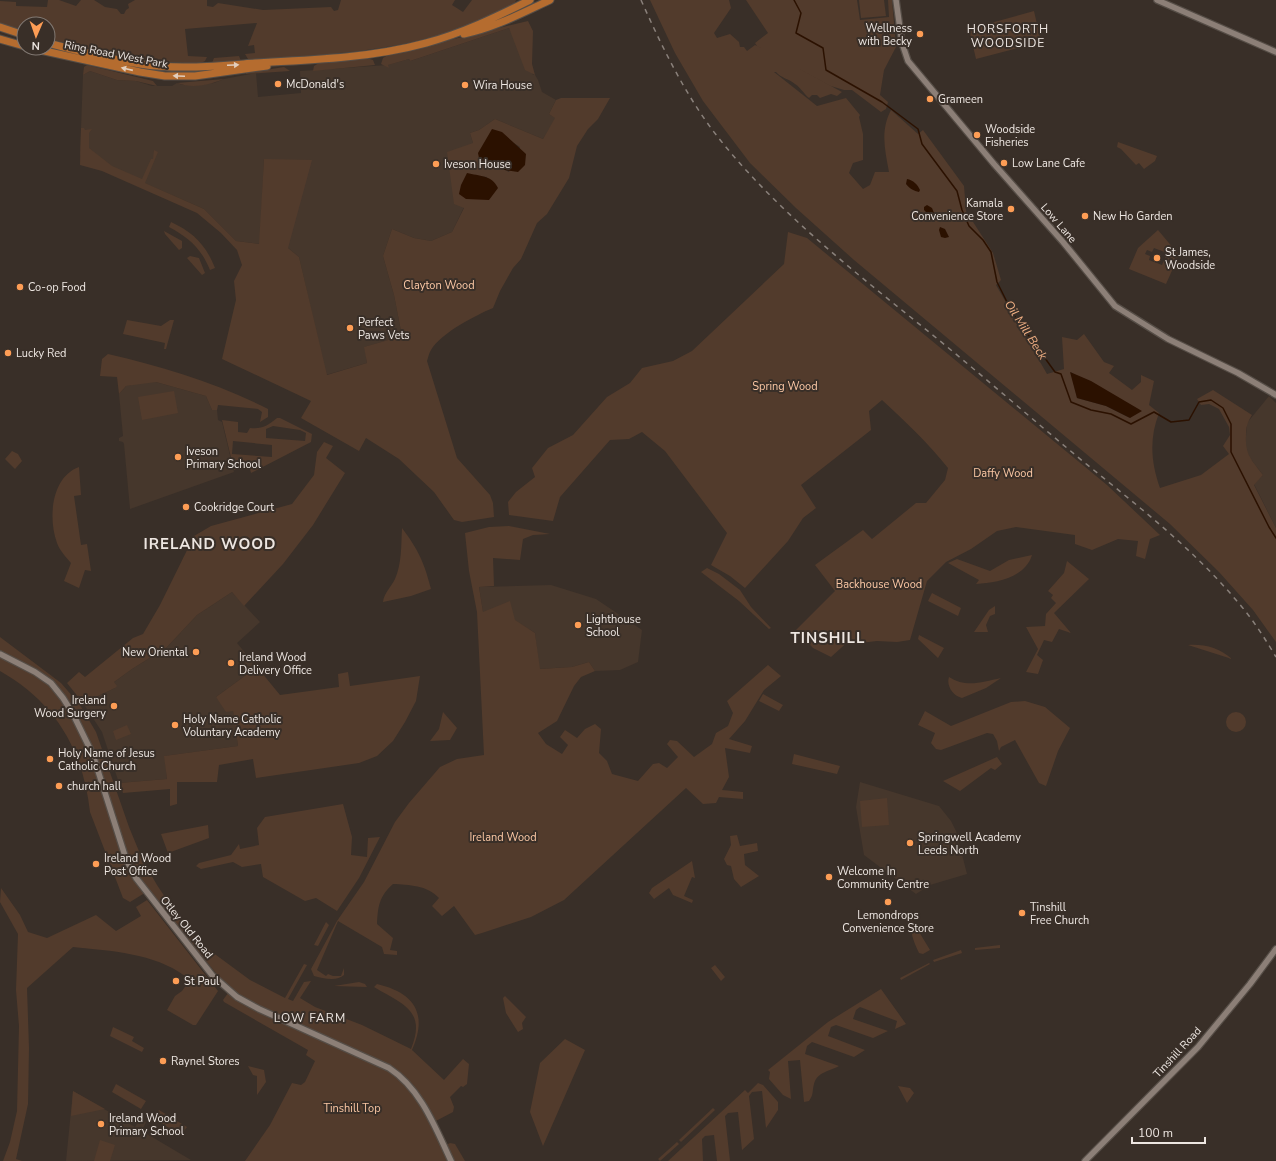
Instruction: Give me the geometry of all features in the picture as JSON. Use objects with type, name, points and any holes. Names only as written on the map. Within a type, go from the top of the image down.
[{"type":"highway","points":[[529,1],[535,3],[542,0]]},
{"type":"highway","name":"Ring Road West Park","points":[[448,36],[479,31],[550,0]]},
{"type":"highway","points":[[529,1],[531,8]]},
{"type":"highway","name":"Ring Road West Park","points":[[56,45],[108,58],[166,67],[194,68],[292,61],[376,53],[426,43],[448,36],[529,1]]},
{"type":"highway","points":[[499,15],[525,6],[531,8]]},
{"type":"highway","points":[[0,27],[16,32]]},
{"type":"highway","points":[[0,39],[16,44]]},
{"type":"highway","name":"Ring Road West Park","points":[[56,54],[165,76],[196,76],[253,69],[292,61]]},
{"type":"street","name":"Low Lane","points":[[896,0],[902,43],[908,61],[994,164],[1063,242],[1115,306],[1168,339],[1276,395]]},
{"type":"street","points":[[1156,0],[1276,52]]},
{"type":"street","name":"Otley Old Road","points":[[0,654],[35,672],[51,683],[73,714],[93,755],[126,859],[136,878],[212,975],[237,997],[259,1009],[389,1068],[398,1074],[420,1099],[451,1161]]},
{"type":"street","name":"Tinshill Road","points":[[1085,1161],[1198,1047],[1250,984],[1276,949]]},
{"type":"shaded area","points":[[509,28],[533,75],[535,75],[538,80],[542,92],[556,100],[549,114],[556,118],[543,139],[495,119],[479,130],[470,133],[473,143],[464,207],[452,232],[431,241],[414,238],[392,229],[383,256],[394,295],[402,336],[365,347],[367,363],[326,375],[299,257],[288,248],[264,159],[260,244],[236,241],[204,209],[80,155],[83,75],[90,71],[117,80],[136,81],[152,86],[172,86],[177,83],[183,85],[214,83],[224,79],[256,73],[258,97],[301,93],[300,71],[387,65],[409,59],[410,61]]},
{"type":"shaded area","points":[[492,129],[502,132],[526,154],[525,165],[518,172],[499,169],[480,163],[478,153]]},
{"type":"shaded area","points":[[467,173],[489,178],[495,184],[498,188],[489,200],[466,199],[459,194],[461,185]]},
{"type":"shaded area","points":[[907,179],[911,180],[917,185],[920,190],[919,192],[912,190],[906,184]]},
{"type":"shaded area","points":[[927,205],[932,208],[934,213],[931,217],[924,210],[924,207]]},
{"type":"shaded area","points":[[940,227],[945,229],[949,237],[941,237],[939,230]]},
{"type":"shaded area","points":[[1070,372],[1091,381],[1142,411],[1130,418],[1106,406],[1077,398]]},
{"type":"shaded area","name":"Iveson Primary School","points":[[145,382],[156,382],[206,396],[212,410],[217,410],[218,420],[222,422],[234,472],[130,509],[124,444],[123,442],[119,441],[119,438],[123,436],[119,394],[126,386]]},
{"type":"shaded area","points":[[1269,396],[1276,403],[1276,528],[1254,484],[1263,475],[1249,457],[1245,448],[1247,423]]},
{"type":"shaded area","name":"Lighthouse School","points":[[551,585],[596,599],[642,630],[638,662],[620,670],[595,671],[589,662],[572,667],[539,669],[535,633],[514,620],[483,612],[479,587]]},
{"type":"shaded area","points":[[232,592],[260,622],[237,643],[257,667],[216,697],[233,711],[238,746],[165,756],[167,779],[119,783],[102,732],[83,703],[115,688],[114,682],[167,647],[197,615]]},
{"type":"shaded area","name":"Springwell Academy Leeds North","points":[[860,782],[939,806],[951,821],[956,831],[967,874],[930,885],[916,894],[864,855],[856,807]]},
{"type":"shaded area","name":"Ireland Wood Primary School","points":[[73,1091],[135,1127],[140,1119],[146,1122],[142,1131],[191,1160],[66,1161]]},
{"type":"green space","points":[[48,0],[59,0],[76,6],[81,0],[94,0],[105,7],[117,9],[121,14],[124,14],[129,8],[128,4],[135,0],[207,0],[207,6],[213,7],[218,3],[263,10],[331,7],[334,11],[338,10],[341,0],[455,0],[452,5],[463,12],[472,0],[516,0],[514,5],[470,25],[443,34],[396,45],[324,55],[248,59],[245,54],[255,53],[254,45],[248,46],[257,23],[185,29],[188,56],[207,57],[205,61],[199,64],[140,60],[56,41],[56,16],[16,16],[16,29],[0,24],[0,1],[16,2],[16,6],[47,7]]},
{"type":"green space","points":[[650,0],[729,0],[731,8],[714,33],[717,38],[730,34],[739,42],[740,47],[744,47],[747,51],[755,45],[842,92],[837,96],[831,94],[820,98],[817,95],[812,95],[809,98],[795,84],[774,72],[817,106],[846,98],[860,115],[859,117],[863,134],[863,160],[853,163],[849,173],[863,189],[870,185],[875,172],[889,172],[884,133],[885,125],[891,110],[918,134],[923,130],[964,186],[966,211],[993,253],[1001,280],[996,285],[1047,374],[1064,369],[1062,337],[1077,340],[1084,334],[1104,362],[1114,366],[1109,373],[1132,390],[1141,382],[1141,375],[1154,381],[1149,405],[1159,413],[1154,432],[1152,450],[1160,488],[1201,475],[1229,454],[1223,446],[1230,435],[1229,427],[1219,409],[1209,404],[1201,405],[1197,399],[1213,390],[1252,415],[1248,423],[1246,443],[1250,457],[1263,475],[1254,485],[1276,528],[1276,642],[1253,610],[1219,572],[1170,524],[854,260],[796,208],[750,163],[703,101],[675,53]],"holes":[[[1071,372],[1130,418],[1106,406],[1077,398]]]},
{"type":"green space","points":[[746,0],[857,0],[860,20],[889,17],[888,0],[892,0],[896,47],[884,70],[880,95],[888,102],[886,109],[881,112],[852,90],[844,90],[831,86],[757,46],[755,43],[768,33]]},
{"type":"green space","points":[[859,0],[884,0],[886,16],[861,18]]},
{"type":"green space","points":[[1034,11],[1041,42],[976,59],[969,29]]},
{"type":"green space","points":[[528,21],[533,31],[532,64],[535,75],[525,70],[509,28],[410,61],[409,59],[388,65],[389,68],[381,64],[383,58],[388,55]]},
{"type":"green space","points":[[239,56],[241,61],[212,63],[214,58]]},
{"type":"green space","points":[[367,58],[373,60],[375,65],[313,71],[314,66],[319,63]]},
{"type":"green space","points":[[87,65],[153,81],[157,86],[136,81],[117,80],[90,71],[83,75],[84,67]]},
{"type":"green space","points":[[284,67],[290,71],[246,74],[246,73]]},
{"type":"green space","points":[[224,79],[200,86],[189,86],[177,83]]},
{"type":"green space","name":"Clayton Wood","points":[[561,98],[610,98],[598,119],[588,129],[577,146],[569,178],[547,214],[537,223],[521,259],[513,268],[500,291],[493,308],[469,320],[443,337],[431,350],[427,361],[457,458],[490,495],[493,503],[494,517],[462,522],[454,520],[434,492],[399,459],[366,438],[359,451],[301,418],[311,401],[222,359],[236,300],[234,281],[242,265],[237,250],[221,233],[197,213],[102,171],[80,165],[81,128],[84,128],[85,130],[92,129],[89,133],[89,148],[112,166],[142,179],[151,159],[153,159],[154,150],[158,152],[145,183],[204,209],[236,241],[259,244],[264,159],[312,160],[288,248],[299,257],[327,375],[367,363],[364,347],[402,336],[394,295],[383,256],[392,229],[414,238],[431,241],[452,232],[464,208],[454,204],[447,152],[473,143],[470,133],[479,130],[495,119],[543,139],[555,118],[549,114],[556,100]],"holes":[[[511,141],[520,147],[509,172],[499,167],[480,163]],[[478,176],[487,177],[489,199],[466,199]]]},
{"type":"green space","points":[[1118,142],[1157,156],[1155,161],[1144,169],[1139,163],[1136,165],[1121,149],[1117,147]]},
{"type":"green space","points":[[171,222],[186,230],[198,240],[215,268],[210,270],[203,256],[194,244],[183,235],[169,227]]},
{"type":"green space","points":[[1158,230],[1179,255],[1166,284],[1129,269],[1138,248]],"holes":[[[1154,248],[1167,253],[1162,265],[1149,260],[1150,256],[1145,254],[1147,250],[1152,252]]]},
{"type":"green space","points":[[164,231],[182,241],[182,248],[179,250]]},
{"type":"green space","points":[[788,232],[807,238],[1107,485],[1160,535],[1150,539],[1145,559],[1136,556],[1138,541],[1118,539],[1092,550],[1075,544],[1075,535],[1016,527],[997,531],[971,549],[946,562],[927,581],[910,640],[897,642],[877,641],[860,643],[851,639],[831,657],[813,648],[796,630],[835,591],[815,565],[863,530],[872,539],[916,503],[926,503],[945,480],[948,468],[916,432],[882,400],[869,411],[871,430],[801,485],[816,508],[803,518],[788,541],[745,588],[730,576],[711,565],[727,533],[665,451],[642,432],[629,439],[610,440],[560,497],[553,521],[509,515],[508,502],[516,492],[535,477],[532,468],[548,448],[573,435],[607,397],[630,383],[642,368],[673,361],[692,351],[784,264]]},
{"type":"green space","points":[[190,256],[199,258],[205,273],[202,275],[187,258]]},
{"type":"green space","points":[[127,320],[161,326],[170,320],[174,320],[166,349],[164,349],[165,343],[123,334]]},
{"type":"green space","points":[[108,354],[169,370],[229,391],[268,409],[268,417],[260,422],[262,412],[258,409],[218,405],[217,410],[212,410],[206,396],[156,382],[126,386],[119,394],[117,377],[100,376],[102,359]]},
{"type":"green space","points":[[174,391],[178,413],[142,420],[138,397]]},
{"type":"green space","points":[[277,418],[280,418],[312,434],[311,442],[251,473],[250,469],[234,470],[222,420],[238,422],[238,432],[247,433],[250,428],[262,427]],"holes":[[[273,426],[300,430],[306,433],[305,441],[266,438],[266,429]],[[233,441],[272,445],[272,457],[232,454]]]},
{"type":"green space","points":[[324,442],[333,446],[326,458],[345,473],[313,525],[283,564],[244,606],[232,592],[197,615],[167,647],[114,682],[117,686],[115,688],[83,703],[67,683],[79,672],[85,677],[133,638],[143,634],[160,605],[194,536],[211,526],[292,504],[314,475],[317,452]]},
{"type":"green space","points":[[12,451],[18,454],[22,461],[15,469],[5,459]]},
{"type":"green space","points":[[79,467],[81,495],[74,496],[81,545],[87,544],[91,571],[85,570],[79,588],[64,581],[71,563],[61,551],[57,543],[54,533],[53,511],[57,489],[62,480],[70,472]]},
{"type":"green space","name":"Ireland Wood","points":[[509,526],[550,534],[533,535],[523,539],[520,560],[493,558],[494,586],[479,587],[483,612],[510,601],[515,620],[535,633],[540,669],[572,667],[589,662],[595,671],[581,677],[574,686],[557,721],[538,733],[546,744],[562,754],[568,745],[560,737],[565,730],[577,738],[585,729],[595,724],[601,729],[599,753],[607,761],[612,774],[638,781],[653,764],[659,763],[667,768],[678,757],[667,744],[670,740],[677,741],[694,757],[712,744],[716,733],[728,726],[733,713],[727,701],[768,665],[781,676],[764,690],[745,721],[729,739],[752,746],[750,753],[725,748],[729,777],[722,790],[743,792],[743,799],[719,797],[716,803],[703,804],[686,788],[564,900],[531,917],[475,935],[454,906],[442,916],[432,906],[439,898],[429,890],[418,886],[393,884],[388,888],[380,902],[377,924],[393,938],[390,950],[397,951],[397,955],[384,954],[382,947],[338,921],[317,970],[326,976],[328,974],[333,976],[341,976],[344,968],[344,975],[334,979],[314,976],[311,969],[337,921],[364,882],[395,822],[409,803],[440,767],[457,759],[484,755],[477,612],[469,571],[465,533],[489,527]]},
{"type":"green space","points":[[402,528],[413,543],[420,557],[431,589],[411,596],[383,602],[386,593],[395,579],[399,567]]},
{"type":"green space","points":[[1032,555],[1023,569],[1009,578],[976,584],[979,580],[948,563],[957,559],[990,571],[1009,560]]},
{"type":"green space","points":[[1067,561],[1089,579],[1054,613],[1071,633],[1059,629],[1052,642],[1044,640],[1037,655],[1043,660],[1038,674],[1026,672],[1038,649],[1026,627],[1045,626],[1046,614],[1056,603],[1051,598],[1053,595],[1048,591],[1064,573]]},
{"type":"green space","points":[[707,568],[719,574],[740,590],[751,607],[771,628],[769,629],[739,601],[701,572]]},
{"type":"green space","points":[[932,593],[961,608],[958,616],[928,601]]},
{"type":"green space","points":[[995,606],[995,614],[990,616],[986,625],[988,632],[974,632],[989,610]]},
{"type":"green space","points":[[919,635],[944,648],[938,658],[918,639]]},
{"type":"green space","name":"Tinshill Top","points":[[0,637],[61,683],[80,705],[96,732],[129,827],[143,861],[185,927],[212,952],[250,980],[285,998],[304,964],[307,965],[288,999],[293,1001],[304,982],[311,981],[300,998],[315,1007],[362,1025],[411,1049],[415,1036],[416,1025],[414,1017],[409,1010],[394,998],[374,987],[377,984],[390,988],[409,999],[415,1007],[419,1026],[412,1050],[444,1080],[463,1059],[469,1064],[467,1084],[463,1087],[461,1086],[450,1097],[454,1107],[453,1112],[432,1123],[444,1146],[450,1143],[455,1144],[465,1161],[245,1161],[270,1125],[292,1083],[301,1085],[305,1082],[315,1061],[306,1055],[308,1050],[224,1002],[223,1000],[231,989],[220,978],[148,891],[130,902],[123,898],[90,812],[81,768],[73,749],[63,730],[51,713],[37,698],[20,684],[0,671]]},
{"type":"green space","points":[[1188,645],[1200,645],[1217,649],[1232,659]]},
{"type":"green space","points":[[257,667],[280,695],[339,687],[338,674],[348,672],[350,686],[420,676],[416,701],[405,722],[393,741],[377,756],[359,763],[256,778],[253,759],[219,765],[217,782],[177,782],[177,804],[170,806],[170,789],[123,793],[119,783],[167,779],[164,756],[238,746],[233,711],[226,712],[216,697]]},
{"type":"green space","points":[[949,677],[968,683],[1001,678],[986,688],[962,698],[953,693],[949,687]]},
{"type":"green space","points":[[763,694],[783,705],[779,711],[759,701]]},
{"type":"green space","points":[[1025,701],[1045,707],[1070,728],[1058,751],[1046,786],[1039,783],[1015,740],[1001,747],[999,751],[997,741],[993,734],[987,733],[941,750],[936,749],[931,743],[935,733],[918,725],[925,711],[951,726],[1011,702]]},
{"type":"green space","points":[[443,712],[457,728],[450,740],[430,741],[439,729]]},
{"type":"green space","points":[[1236,712],[1243,715],[1246,722],[1243,729],[1236,732],[1229,729],[1226,722],[1229,715]]},
{"type":"green space","points":[[127,725],[131,734],[116,740],[113,731]]},
{"type":"green space","points":[[794,754],[840,766],[837,774],[792,764]]},
{"type":"green space","points":[[997,757],[1002,764],[995,770],[991,768],[960,791],[943,781]]},
{"type":"green space","points":[[887,798],[889,825],[862,827],[860,801]]},
{"type":"green space","points":[[343,804],[352,837],[351,855],[367,857],[368,838],[380,837],[359,878],[337,911],[316,898],[305,901],[263,877],[261,864],[242,867],[233,862],[201,869],[196,866],[199,863],[231,855],[239,844],[240,849],[259,845],[257,828],[265,817]]},
{"type":"green space","points":[[208,825],[209,838],[168,853],[161,834]]},
{"type":"green space","points":[[737,835],[740,846],[757,843],[758,851],[744,854],[745,865],[759,876],[741,887],[734,879],[731,866],[727,865],[724,859],[731,845],[730,836]]},
{"type":"green space","points":[[692,861],[695,878],[692,877],[684,896],[693,900],[692,903],[673,895],[669,888],[654,899],[649,893],[652,888]]},
{"type":"green space","points":[[1,888],[20,915],[28,932],[47,938],[96,915],[116,931],[141,916],[136,907],[147,900],[218,991],[196,1025],[193,1025],[167,1010],[175,996],[182,991],[187,984],[185,976],[173,968],[160,962],[132,954],[73,947],[27,988],[29,1048],[28,1104],[16,1159],[22,1161],[3,1161],[10,1142],[17,1111],[19,1026],[16,990],[18,934],[0,902]]},
{"type":"green space","points":[[910,917],[930,950],[923,954],[919,953],[914,940],[911,931]]},
{"type":"green space","points":[[326,922],[329,925],[318,946],[314,945]]},
{"type":"green space","points":[[1000,945],[1000,948],[975,950],[975,948]]},
{"type":"green space","points":[[961,950],[962,953],[934,962],[933,960]]},
{"type":"green space","points":[[929,963],[930,964],[901,980],[900,978]]},
{"type":"green space","points":[[715,965],[725,977],[721,981],[711,968]]},
{"type":"green space","points":[[359,982],[365,984],[367,987],[334,986]]},
{"type":"green space","points":[[881,989],[906,1024],[895,1029],[897,1021],[860,1007],[856,1010],[853,1019],[888,1031],[873,1038],[836,1025],[831,1027],[828,1036],[865,1050],[854,1057],[812,1042],[807,1046],[805,1054],[839,1066],[824,1072],[818,1077],[814,1084],[811,1099],[804,1102],[800,1060],[788,1061],[791,1099],[783,1095],[769,1079],[770,1072],[768,1070],[828,1022]]},
{"type":"green space","points":[[505,996],[526,1017],[522,1023],[523,1029],[518,1032],[506,1013],[503,998]]},
{"type":"green space","points":[[113,1027],[134,1037],[132,1041],[144,1048],[142,1052],[110,1036]]},
{"type":"green space","points":[[565,1039],[585,1050],[543,1146],[530,1112],[540,1063]]},
{"type":"green space","points":[[248,1066],[264,1070],[266,1082],[257,1095],[257,1076],[253,1075]]},
{"type":"green space","points":[[758,1083],[763,1085],[778,1102],[778,1110],[766,1128],[762,1091],[752,1092],[749,1096],[754,1139],[742,1150],[738,1112],[728,1113],[725,1116],[730,1161],[717,1161],[714,1135],[705,1136],[702,1139],[703,1161],[668,1161],[745,1090],[748,1093]]},
{"type":"green space","points":[[116,1084],[146,1101],[141,1109],[112,1092]]},
{"type":"green space","points":[[898,1086],[910,1088],[914,1093],[907,1103]]},
{"type":"green space","points":[[73,1091],[105,1109],[71,1116]]},
{"type":"green space","points":[[713,1108],[715,1110],[681,1142],[679,1140]]},
{"type":"green space","points":[[159,1110],[187,1127],[181,1135],[154,1119]]},
{"type":"green space","points":[[100,1140],[115,1145],[110,1161],[94,1161]]},
{"type":"green space","points":[[677,1142],[679,1144],[660,1161],[658,1159]]},
{"type":"waterway","name":"Oil Mill Beck","points":[[794,0],[801,13],[796,33],[823,48],[826,70],[882,102],[918,129],[922,144],[957,191],[962,210],[969,226],[983,240],[991,252],[997,282],[1013,314],[1055,372],[1061,374],[1071,402],[1091,410],[1111,414],[1131,424],[1154,412],[1171,422],[1189,420],[1199,402],[1211,400],[1223,408],[1231,424],[1231,452],[1276,538]]},
{"type":"railway","points":[[641,0],[676,73],[697,108],[721,141],[768,193],[793,218],[847,265],[1183,545],[1219,581],[1242,607],[1258,628],[1276,657]]},
{"type":"place","name":"Wellness with Becky","points":[[920,34]]},
{"type":"place","name":"McDonald's","points":[[278,84]]},
{"type":"place","name":"Wira House","points":[[465,85]]},
{"type":"place","name":"Grameen","points":[[930,99]]},
{"type":"place","name":"Woodside Fisheries","points":[[977,135]]},
{"type":"place","name":"Low Lane Cafe","points":[[1004,163]]},
{"type":"place","name":"Iveson House","points":[[436,164]]},
{"type":"place","name":"Kamala Convenience Store","points":[[1011,209]]},
{"type":"place","name":"New Ho Garden","points":[[1085,216]]},
{"type":"place","name":"St James, Woodside","points":[[1157,258]]},
{"type":"place","name":"Co-op Food","points":[[20,287]]},
{"type":"place","name":"Perfect Paws Vets","points":[[350,328]]},
{"type":"place","name":"Lucky Red","points":[[8,353]]},
{"type":"place","name":"Iveson Primary School","points":[[178,457]]},
{"type":"place","name":"Cookridge Court","points":[[186,507]]},
{"type":"place","name":"Lighthouse School","points":[[578,625]]},
{"type":"place","name":"New Oriental","points":[[196,652]]},
{"type":"place","name":"Ireland Wood Delivery Office","points":[[231,663]]},
{"type":"place","name":"Ireland Wood Surgery","points":[[114,706]]},
{"type":"place","name":"Holy Name Catholic Voluntary Academy","points":[[175,725]]},
{"type":"place","name":"Holy Name of Jesus Catholic Church","points":[[50,759]]},
{"type":"place","name":"church hall","points":[[59,786]]},
{"type":"place","name":"Springwell Academy Leeds North","points":[[910,843]]},
{"type":"place","name":"Ireland Wood Post Office","points":[[96,864]]},
{"type":"place","name":"Welcome In Community Centre","points":[[829,877]]},
{"type":"place","name":"Lemondrops Convenience Store","points":[[888,902]]},
{"type":"place","name":"Tinshill Free Church","points":[[1022,913]]},
{"type":"place","name":"St Paul","points":[[176,981]]},
{"type":"place","name":"Raynel Stores","points":[[163,1061]]},
{"type":"place","name":"Ireland Wood Primary School","points":[[101,1124]]},
{"type":"district","name":"HORSFORTH WOODSIDE","points":[[1008,36]]},
{"type":"district","name":"IRELAND WOOD","points":[[210,544]]},
{"type":"district","name":"TINSHILL","points":[[828,638]]},
{"type":"district","name":"LOW FARM","points":[[310,1018]]},
{"type":"park label","name":"Spring Wood","points":[[785,386]]},
{"type":"park label","name":"Daffy Wood","points":[[1003,473]]},
{"type":"park label","name":"Backhouse Wood","points":[[879,584]]}]
